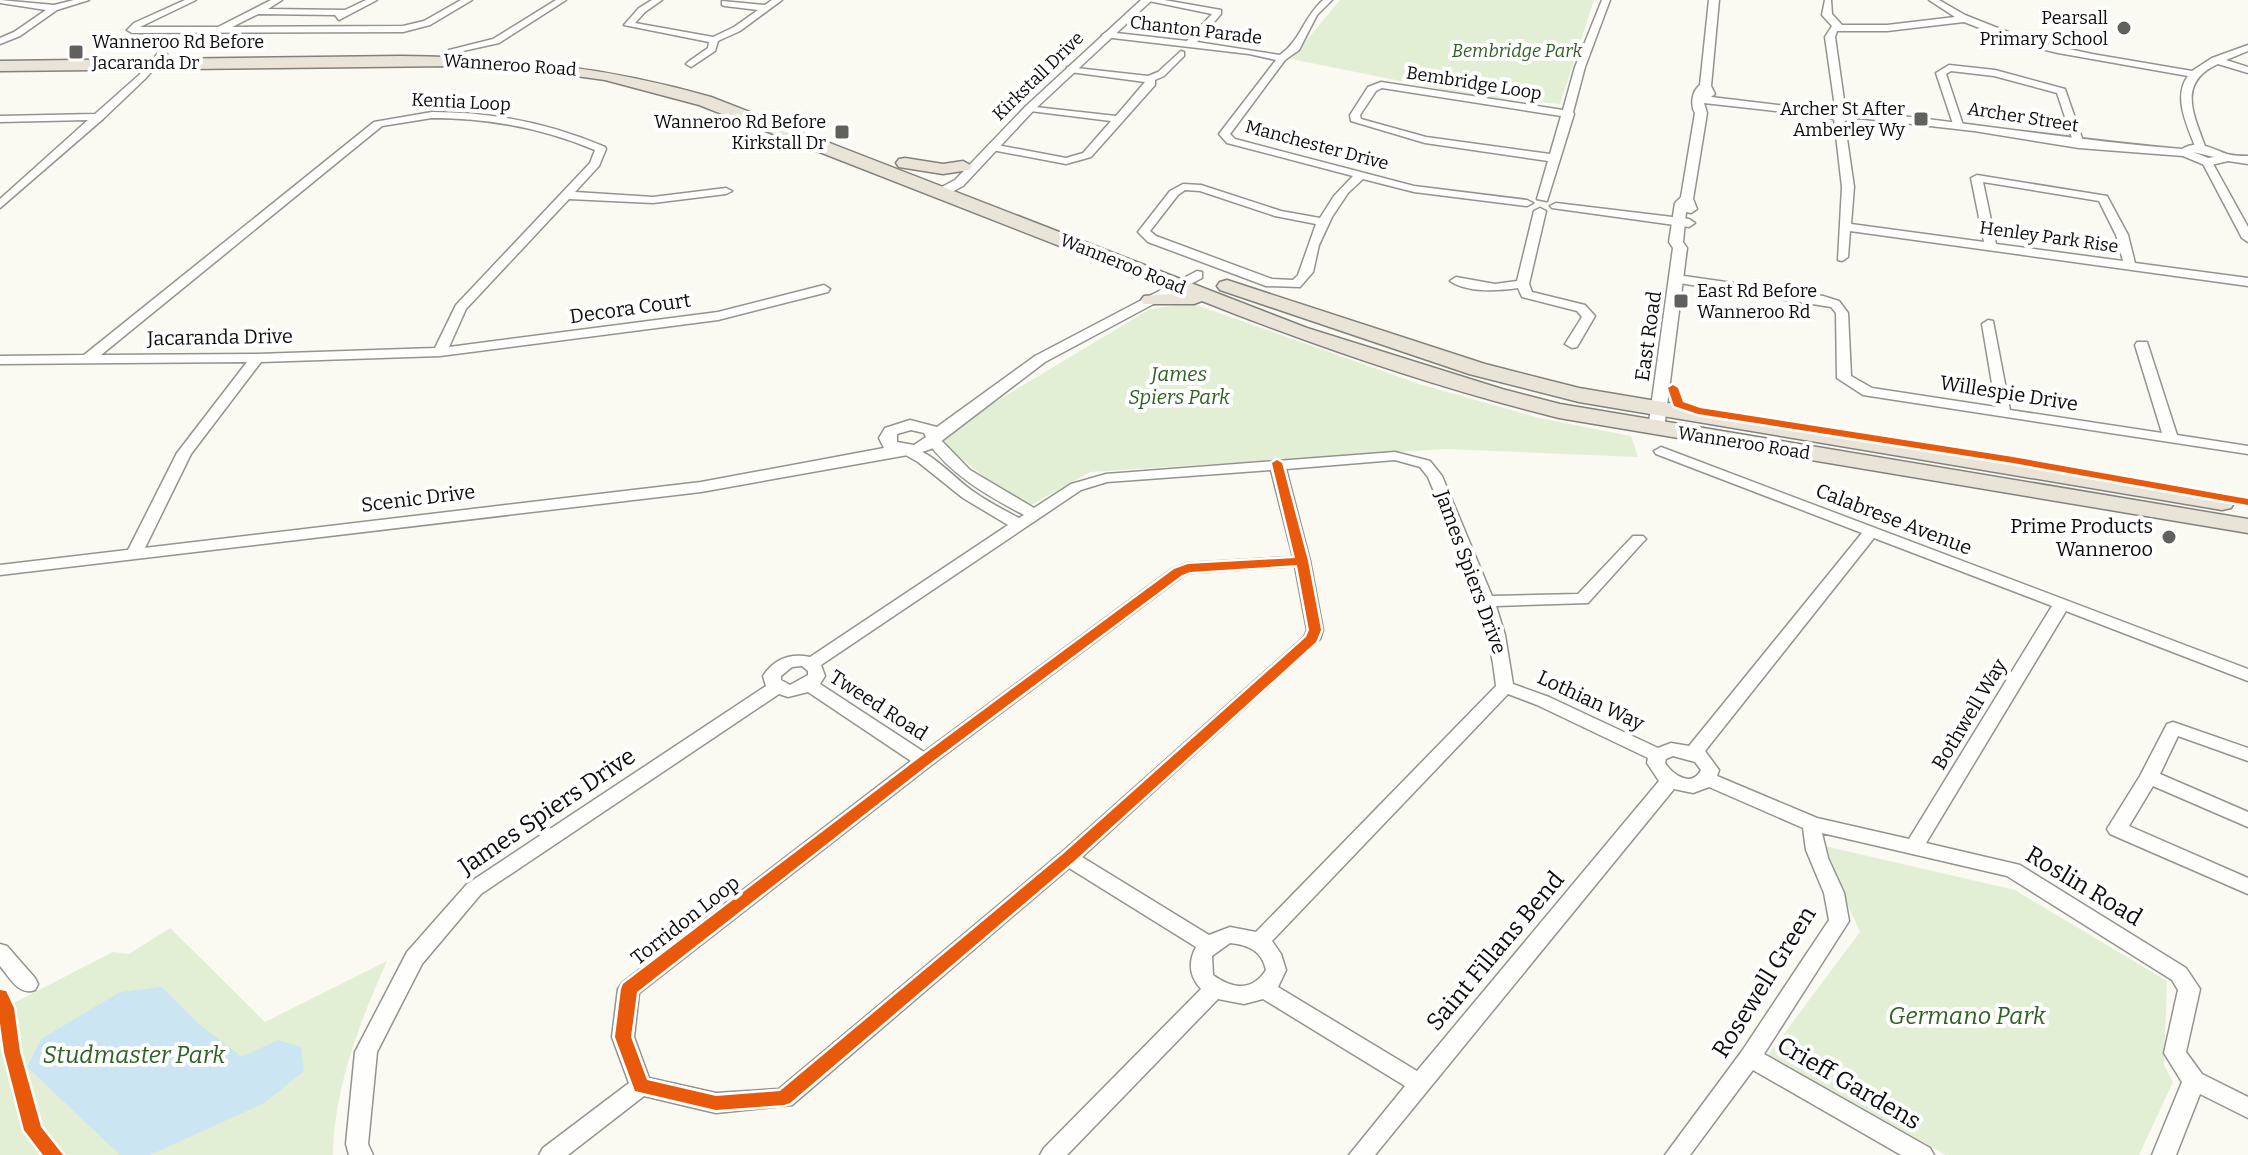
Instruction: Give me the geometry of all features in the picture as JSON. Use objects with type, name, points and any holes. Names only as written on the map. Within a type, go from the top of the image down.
[{"type":"highway","name":"Wanneroo Road","points":[[0,57],[158,63],[454,50],[502,45],[608,64],[682,80],[744,100],[905,163],[1136,269],[1181,278],[1232,307],[1344,347],[1494,394],[1559,411],[1658,430],[2248,526]]},
{"type":"highway","name":"Wanneroo Road","points":[[0,66],[456,61],[586,70],[674,90],[947,182],[1181,278],[1501,376],[1658,430],[2000,466],[2248,508]]},
{"type":"highway","points":[[1136,269],[1148,278],[1149,296],[1188,297],[1232,307]]},
{"type":"highway","points":[[2000,466],[1990,472],[1993,477],[2004,481],[2126,502],[2169,513]]},
{"type":"street","points":[[0,0],[54,8]]},
{"type":"street","points":[[0,41],[17,34],[54,8],[85,0]]},
{"type":"street","points":[[192,0],[132,30],[217,32],[416,27],[468,0]]},
{"type":"street","points":[[217,32],[278,0]]},
{"type":"street","points":[[321,30],[373,0]]},
{"type":"street","points":[[502,45],[562,0]]},
{"type":"street","points":[[658,0],[632,19],[629,25],[714,40],[737,29],[778,0]]},
{"type":"street","points":[[1147,0],[1218,12],[1218,16],[1190,44]]},
{"type":"street","name":"Kirkstall Drive","points":[[947,182],[992,147],[1070,69],[1147,0]]},
{"type":"street","name":"Manchester Drive","points":[[1328,0],[1313,14],[1296,48],[1282,58],[1224,134],[1231,141],[1414,189],[1542,205]]},
{"type":"street","points":[[1572,344],[1589,316],[1581,308],[1526,294],[1523,284],[1553,158],[1569,114],[1580,67],[1606,0]]},
{"type":"street","name":"East Road","points":[[1658,430],[1680,248],[1687,244],[1684,222],[1691,204],[1687,199],[1704,98],[1713,0]]},
{"type":"street","points":[[1933,0],[1964,19],[2029,43],[2192,74]]},
{"type":"street","points":[[1828,2],[1827,15],[1840,28]]},
{"type":"street","points":[[725,3],[767,8]]},
{"type":"street","points":[[254,11],[347,13]]},
{"type":"street","points":[[1842,257],[1848,187],[1833,112],[1830,37],[1834,28],[1887,28],[1964,19]]},
{"type":"street","name":"Chanton Parade","points":[[1107,35],[1282,58]]},
{"type":"street","points":[[691,64],[712,49],[714,40]]},
{"type":"street","points":[[2201,149],[2184,98],[2186,83],[2192,74],[2215,60],[2248,48]]},
{"type":"street","points":[[1070,69],[1149,79],[1161,74],[1181,54]]},
{"type":"street","points":[[2215,60],[2248,70]]},
{"type":"street","points":[[0,205],[158,63]]},
{"type":"street","points":[[1958,125],[1941,73],[1949,68],[1995,73],[2061,91],[2079,144]]},
{"type":"street","points":[[992,147],[1066,161],[1078,160],[1087,155],[1151,83],[1149,79]]},
{"type":"street","name":"Bembridge Loop","points":[[1553,158],[1425,140],[1356,121],[1355,115],[1372,89],[1381,85],[1569,114]]},
{"type":"street","points":[[1704,98],[1833,112]]},
{"type":"street","points":[[1030,108],[1119,119]]},
{"type":"street","name":"Archer Street","points":[[1833,112],[1958,125],[2079,144],[2185,153]]},
{"type":"street","points":[[0,119],[99,117]]},
{"type":"street","name":"Kentia Loop","points":[[89,358],[378,124],[402,117],[506,120],[601,149],[595,164],[460,308],[440,352]]},
{"type":"street","points":[[2222,157],[2221,161],[2207,162],[2185,153],[2188,149],[2201,149],[2222,157],[2248,160]]},
{"type":"street","points":[[2207,162],[2248,238]]},
{"type":"street","points":[[1325,222],[1279,214],[1201,188],[1183,187],[1174,193],[1144,232],[1152,239],[1258,279],[1290,286],[1302,281],[1314,242],[1345,188],[1359,177]]},
{"type":"street","points":[[1991,247],[1977,178],[2103,198],[2122,235],[2130,266]]},
{"type":"street","points":[[566,195],[653,200],[726,191]]},
{"type":"street","points":[[1542,205],[1684,222]]},
{"type":"street","name":"Henley Park Rise","points":[[1845,227],[2248,282]]},
{"type":"street","points":[[933,438],[964,412],[1040,359],[1181,278]]},
{"type":"street","name":"Willespie Drive","points":[[1677,279],[1835,304],[1842,313],[1844,378],[1851,385],[1868,392],[2248,450]]},
{"type":"street","points":[[1456,281],[1495,288],[1523,284]]},
{"type":"street","name":"Decora Court","points":[[440,352],[718,316],[824,289]]},
{"type":"street","points":[[1988,324],[2004,413]]},
{"type":"street","points":[[2142,345],[2171,438]]},
{"type":"street","name":"Jacaranda Drive","points":[[0,360],[257,358],[440,352]]},
{"type":"street","points":[[134,554],[184,453],[257,358]]},
{"type":"street","points":[[914,425],[964,412]]},
{"type":"street","points":[[914,425],[929,429],[941,452],[984,487],[1033,514]]},
{"type":"street","name":"Scenic Drive","points":[[840,460],[867,448],[899,427],[914,425]]},
{"type":"street","name":"Calabrese Avenue","points":[[1658,430],[1872,531],[2248,675]]},
{"type":"street","points":[[889,433],[888,443],[923,459],[968,495],[1017,524]]},
{"type":"street","name":"Scenic Drive","points":[[0,570],[701,487],[923,447],[933,438]]},
{"type":"street","name":"James Spiers Drive","points":[[811,664],[1076,487],[1106,478],[1395,456],[1425,464],[1435,476],[1504,657],[1505,687]]},
{"type":"street","points":[[551,1155],[641,1086],[716,1103],[784,1098],[1068,858],[1312,639],[1315,630],[1302,561],[1277,463]]},
{"type":"street","points":[[1693,753],[1872,531]]},
{"type":"street","points":[[1484,601],[1582,599],[1638,539]]},
{"type":"street","name":"Torridon Loop","points":[[641,1086],[623,1037],[629,989],[924,761],[1178,572],[1188,568],[1302,561]]},
{"type":"street","name":"Bothwell Way","points":[[1914,847],[2062,604]]},
{"type":"street","points":[[794,661],[811,664],[818,674],[810,685],[793,691],[777,687],[772,676],[780,666],[794,661]]},
{"type":"street","name":"Tweed Road","points":[[810,685],[924,761]]},
{"type":"street","name":"James Spiers Drive","points":[[361,1155],[357,1144],[366,1052],[414,958],[474,889],[777,687]]},
{"type":"street","points":[[1260,941],[1505,687]]},
{"type":"street","name":"Lothian Way","points":[[1505,687],[1543,701],[1658,755]]},
{"type":"street","points":[[2248,755],[2173,728],[2149,777],[2117,829],[2248,886]]},
{"type":"street","points":[[1671,749],[1693,753],[1707,763],[1710,770],[1707,779],[1693,785],[1670,781],[1657,769],[1658,755],[1671,749]]},
{"type":"street","points":[[2149,777],[2248,820]]},
{"type":"street","name":"Roslin Road","points":[[1707,779],[1813,824],[2013,870],[2179,974],[2189,989],[2175,1053],[2194,1081]]},
{"type":"street","name":"Saint Fillans Bend","points":[[1361,1155],[1670,781]]},
{"type":"street","name":"Rosewell Green","points":[[1677,1155],[1750,1057],[1839,921],[1834,892],[1819,864],[1812,841],[1813,824]]},
{"type":"street","points":[[1068,858],[1208,945]]},
{"type":"street","points":[[1230,935],[1243,935],[1260,941],[1275,959],[1276,970],[1264,989],[1240,996],[1214,989],[1200,970],[1199,960],[1208,945],[1230,935]]},
{"type":"street","points":[[0,952],[28,984]]},
{"type":"street","points":[[1052,1155],[1214,989]]},
{"type":"street","points":[[1264,989],[1419,1083]]},
{"type":"street","name":"Crieff Gardens","points":[[1750,1057],[1922,1155]]},
{"type":"street","points":[[2164,1155],[2194,1081],[2248,1108]]},
{"type":"green space","name":"Bembridge Park","points":[[1340,0],[1594,0],[1560,104],[1475,96],[1291,59]]},
{"type":"green space","name":"James Spiers Park","points":[[1191,303],[1419,384],[1539,418],[1631,436],[1638,457],[1446,449],[1090,472],[1024,509],[946,446],[944,436],[957,425],[1150,309]]},
{"type":"green space","name":"Germano Park","points":[[1820,845],[2015,890],[2167,981],[2164,1065],[2173,1082],[2139,1155],[1946,1155],[1768,1055],[1860,932]]},
{"type":"green space","name":"Studmaster Park","points":[[170,928],[265,1022],[387,961],[359,1030],[344,1079],[333,1155],[0,1155],[0,1010],[113,952],[129,954]]},
{"type":"water","points":[[162,987],[199,1024],[242,1057],[278,1040],[301,1047],[304,1071],[264,1103],[150,1155],[120,1155],[27,1067],[41,1039],[120,992]]},
{"type":"cycle path","points":[[1673,388],[1678,404],[1698,411],[2013,460],[2248,502]]},
{"type":"cycle path","points":[[1277,463],[1302,561],[1315,630],[1312,639],[1068,858],[784,1098],[716,1103],[641,1086],[623,1037],[629,989],[924,761],[1178,572],[1188,568],[1302,561]]},
{"type":"cycle path","points":[[0,996],[6,1008],[12,1052],[33,1130],[54,1155]]},
{"type":"place","name":"Pearsall Primary School","points":[[2124,28]]},
{"type":"place","name":"Wanneroo Rd Before Jacaranda Dr","points":[[76,52]]},
{"type":"place","name":"Archer St After Amberley Wy","points":[[1921,119]]},
{"type":"place","name":"Wanneroo Rd Before Kirkstall Dr","points":[[842,132]]},
{"type":"place","name":"East Rd Before Wanneroo Rd","points":[[1681,301]]},
{"type":"place","name":"Prime Products Wanneroo","points":[[2169,537]]}]
